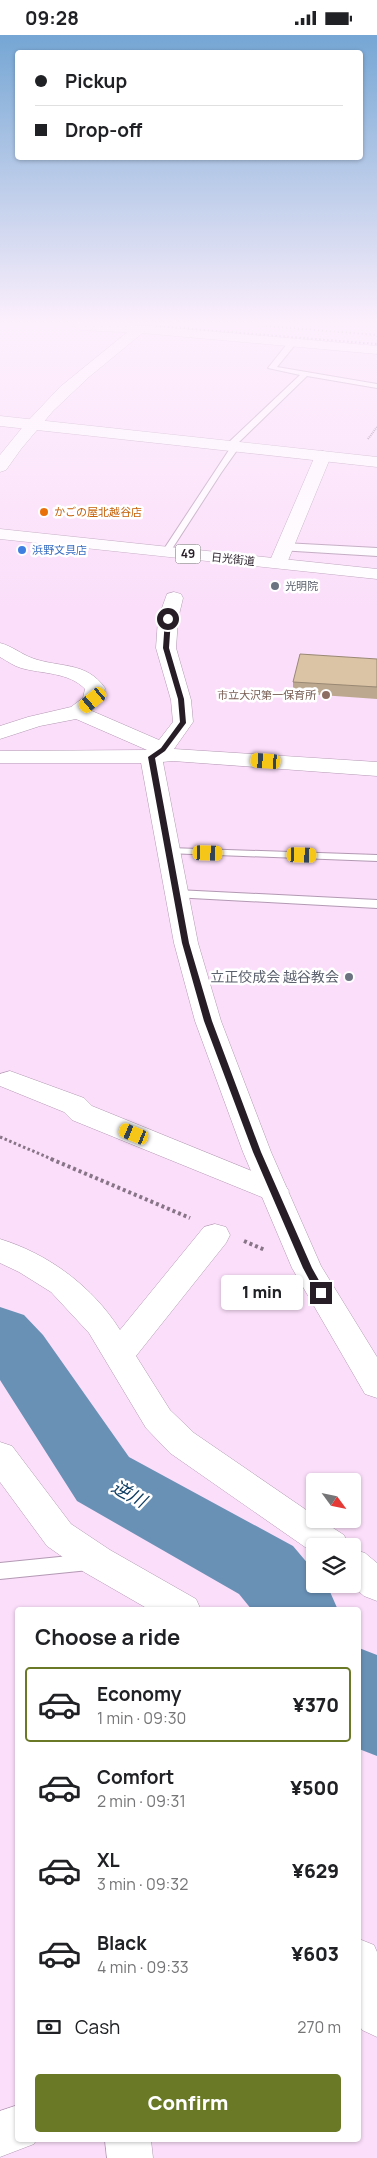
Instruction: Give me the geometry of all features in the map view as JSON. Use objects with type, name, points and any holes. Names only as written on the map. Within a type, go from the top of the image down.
[{"type":"street","points":[[0,467],[30,425]]},
{"type":"street","points":[[41,425],[377,462]]},
{"type":"street","points":[[323,456],[281,555],[377,552]]},
{"type":"street","name":"日光街道","points":[[0,534],[166,551],[281,555],[377,574]]},
{"type":"street","points":[[174,598],[168,619],[166,648],[181,699],[183,723],[157,753],[170,851],[186,943],[208,1021],[257,1152],[307,1268],[377,1385]]},
{"type":"street","points":[[0,649],[26,663],[64,670],[86,678],[95,688],[93,700],[78,712],[35,721],[0,733]]},
{"type":"street","points":[[78,712],[157,753]]},
{"type":"street","points":[[0,757],[157,753],[377,769]]},
{"type":"street","points":[[10,1080],[74,1105],[82,1113],[274,1191]]},
{"type":"street","points":[[118,1355],[216,1231]]},
{"type":"street","points":[[0,1250],[30,1264],[62,1284],[100,1324],[158,1419],[182,1443],[319,1538]]},
{"type":"street","points":[[0,1455],[60,1535],[97,1561],[178,1607]]},
{"type":"street","points":[[361,1572],[377,1585]]},
{"type":"street","points":[[361,1966],[377,2015]]},
{"type":"street","points":[[361,2029],[377,2025]]},
{"type":"street","points":[[0,2134],[15,2129]]},
{"type":"street","points":[[128,2142],[130,2158]]},
{"type":"lane","points":[[166,551],[234,445],[254,425]]},
{"type":"lane","points":[[170,851],[377,858]]},
{"type":"lane","points":[[177,894],[377,903]]},
{"type":"lane","points":[[0,1571],[97,1561]]},
{"type":"path","points":[[0,1137],[216,1231],[307,1268]]},
{"type":"building","points":[[300,654],[377,659],[377,687],[293,682]]},
{"type":"waterway","name":"逆川","points":[[0,1333],[19,1354],[43,1387],[103,1479],[266,1570],[297,1607]]},
{"type":"waterway","name":"逆川","points":[[361,1689],[377,1718]]},
{"type":"place","name":"かごの屋北越谷店","points":[[44,512]]},
{"type":"place","name":"浜野文具店","points":[[22,550]]},
{"type":"place","name":"光明院","points":[[275,586]]},
{"type":"place","name":"市立大沢第一保育所","points":[[326,695]]},
{"type":"place","name":"立正佼成会 越谷教会","points":[[349,977]]},
{"type":"route","points":[[168,619],[166,648],[181,699],[183,723],[163,749],[152,757],[186,943],[208,1021],[257,1152],[307,1268],[321,1293]]}]
